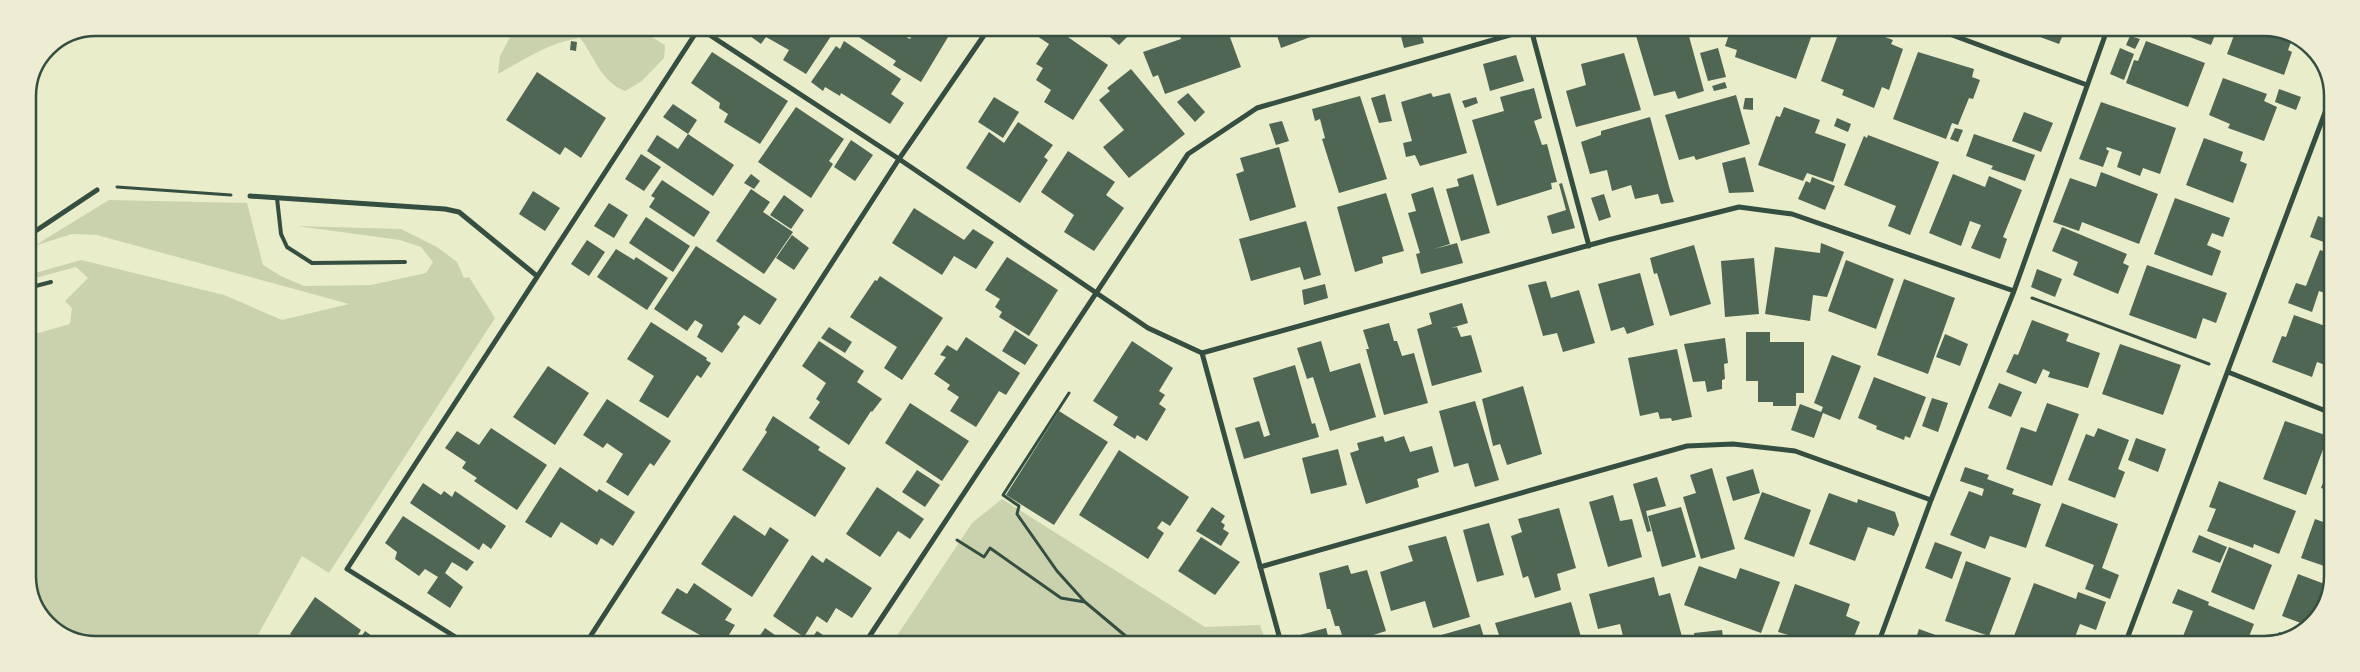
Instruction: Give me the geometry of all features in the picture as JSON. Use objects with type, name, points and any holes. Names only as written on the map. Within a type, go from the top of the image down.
[{"type":"street","points":[[454,636],[347,569],[694,36]]},
{"type":"street","points":[[711,36],[899,159],[1148,328],[1202,353],[1589,246],[1739,207],[1792,214],[2014,291]]},
{"type":"street","points":[[591,636],[899,159],[984,36]]},
{"type":"street","points":[[871,636],[1188,154],[1257,108],[1507,36]]},
{"type":"street","points":[[1533,36],[1589,246]]},
{"type":"street","points":[[1955,36],[2087,85]]},
{"type":"street","points":[[1881,636],[2014,291],[2105,36]]},
{"type":"street","points":[[2128,636],[2324,115]]},
{"type":"street","points":[[36,231],[97,190]]},
{"type":"street","points":[[250,196],[444,209],[459,212],[537,276]]},
{"type":"street","points":[[1202,353],[1279,636]]},
{"type":"street","points":[[2228,372],[2324,410]]},
{"type":"street","points":[[1260,567],[1687,446],[1733,444],[1795,451],[1932,500]]},
{"type":"lane","points":[[277,198],[281,234],[287,247],[312,262],[406,262]]},
{"type":"lane","points":[[36,286],[51,282]]},
{"type":"path","points":[[97,190],[117,187],[250,196]]},
{"type":"path","points":[[2014,291],[2228,372]]},
{"type":"path","points":[[1068,393],[1003,495],[1019,506],[1017,514],[1057,570],[1085,602],[1126,636]]},
{"type":"path","points":[[941,529],[984,557],[990,548],[1061,598],[1085,602]]},
{"type":"green space","points":[[511,36],[650,36],[665,45],[664,58],[642,81],[625,91],[617,87],[604,75],[580,38],[568,40],[547,48],[498,74],[500,56]]},
{"type":"green space","points":[[109,200],[247,203],[263,265],[281,276],[304,286],[371,285],[426,273],[433,262],[421,247],[400,240],[297,226],[401,229],[437,247],[457,262],[464,278],[469,277],[495,318],[329,573],[302,556],[257,636],[96,636],[81,634],[70,630],[57,621],[44,606],[37,587],[36,334],[70,324],[72,308],[65,301],[88,278],[76,267],[36,278],[36,273],[81,260],[224,295],[282,320],[349,304],[97,235],[72,234],[36,245]]},
{"type":"green space","points":[[1002,499],[1205,627],[1260,625],[1264,636],[897,636],[972,523]]},
{"type":"building","points":[[750,36],[831,36],[806,74],[783,60],[789,50],[766,37],[761,44]]},
{"type":"building","points":[[857,36],[905,36],[910,39],[912,36],[949,36],[921,82],[893,65],[896,61]]},
{"type":"building","points":[[1037,36],[1066,36],[1108,65],[1073,120],[1044,102],[1051,90],[1036,80],[1043,68],[1036,64],[1049,44]]},
{"type":"building","points":[[1109,36],[1128,36],[1119,45]]},
{"type":"building","points":[[1180,36],[1230,36],[1241,67],[1165,94],[1158,75],[1153,77],[1143,52],[1181,39]]},
{"type":"building","points":[[1277,36],[1313,36],[1281,48]]},
{"type":"building","points":[[1401,36],[1422,36],[1424,43],[1404,48]]},
{"type":"building","points":[[1636,36],[1689,36],[1704,91],[1678,99],[1675,91],[1654,96]]},
{"type":"building","points":[[1729,36],[1811,36],[1796,79],[1735,57],[1737,50],[1725,46]]},
{"type":"building","points":[[1837,36],[1882,36],[1893,40],[1891,44],[1903,49],[1889,90],[1882,87],[1874,108],[1842,95],[1844,90],[1821,81]]},
{"type":"building","points":[[2037,36],[2062,36],[2059,44]]},
{"type":"building","points":[[2130,36],[2140,39],[2135,49],[2126,45]]},
{"type":"building","points":[[2187,36],[2215,36],[2211,45]]},
{"type":"building","points":[[2234,36],[2279,38],[2291,43],[2288,50],[2292,52],[2284,75],[2227,54]]},
{"type":"building","points":[[571,41],[577,42],[576,51],[570,50]]},
{"type":"building","points":[[844,41],[901,79],[891,94],[904,103],[890,124],[841,93],[840,96],[825,87],[823,91],[811,82],[836,46],[840,49]]},
{"type":"building","points":[[2146,41],[2205,63],[2188,107],[2126,83],[2134,60],[2138,61]]},
{"type":"building","points":[[1718,48],[1726,77],[1708,81],[1700,53]]},
{"type":"building","points":[[2120,48],[2134,54],[2124,80],[2110,74]]},
{"type":"building","points":[[712,52],[788,101],[760,144],[724,122],[728,114],[719,108],[720,103],[691,83]]},
{"type":"building","points":[[1918,52],[1974,69],[1972,77],[1980,80],[1973,99],[1969,98],[1958,125],[1952,123],[1946,139],[1893,119]]},
{"type":"building","points":[[1624,53],[1641,110],[1576,127],[1566,91],[1586,85],[1581,64]]},
{"type":"building","points":[[1516,55],[1524,81],[1490,91],[1483,64]]},
{"type":"building","points":[[1131,69],[1185,134],[1129,178],[1103,147],[1124,130],[1099,100],[1110,91],[1107,88]]},
{"type":"building","points":[[537,72],[606,118],[581,158],[565,147],[560,155],[506,120]]},
{"type":"building","points":[[2223,78],[2267,94],[2264,101],[2277,107],[2264,141],[2228,128],[2230,124],[2209,115]]},
{"type":"building","points":[[1725,82],[1727,88],[1714,91],[1712,86]]},
{"type":"building","points":[[1534,88],[1542,118],[1534,121],[1542,145],[1547,144],[1557,182],[1551,183],[1552,189],[1497,206],[1472,120],[1504,111],[1500,97]]},
{"type":"building","points":[[2279,89],[2301,97],[2296,110],[2275,102]]},
{"type":"building","points":[[1188,93],[1205,112],[1195,122],[1177,102]]},
{"type":"building","points":[[1431,93],[1433,97],[1450,93],[1467,153],[1420,166],[1415,155],[1406,157],[1403,143],[1412,141],[1401,102]]},
{"type":"building","points":[[1385,94],[1392,121],[1379,123],[1371,98]]},
{"type":"building","points":[[1736,95],[1750,144],[1696,160],[1694,156],[1679,160],[1665,115]]},
{"type":"building","points":[[1360,96],[1387,179],[1339,193],[1322,139],[1325,138],[1320,119],[1315,121],[1312,109]]},
{"type":"building","points":[[994,97],[1019,112],[1003,138],[978,122]]},
{"type":"building","points":[[1476,97],[1478,103],[1465,108],[1462,101]]},
{"type":"building","points":[[1745,98],[1753,98],[1753,110],[1743,109]]},
{"type":"building","points":[[2101,102],[2176,128],[2160,174],[2143,168],[2140,176],[2117,167],[2122,152],[2107,147],[2106,149],[2109,151],[2103,167],[2079,159]]},
{"type":"building","points":[[673,104],[697,120],[688,134],[663,117]]},
{"type":"building","points":[[796,107],[844,139],[829,161],[833,164],[811,198],[758,162]]},
{"type":"building","points":[[1784,107],[1820,120],[1815,133],[1846,144],[1833,182],[1807,173],[1803,181],[1758,165],[1776,116],[1780,117]]},
{"type":"building","points":[[2024,112],[2053,123],[2041,152],[2012,141]]},
{"type":"building","points":[[1650,117],[1674,202],[1661,204],[1658,194],[1635,199],[1631,185],[1612,191],[1607,170],[1590,174],[1581,142],[1601,135],[1601,131]]},
{"type":"building","points":[[1837,118],[1851,124],[1848,132],[1834,126]]},
{"type":"building","points":[[1282,121],[1289,141],[1276,145],[1269,124]]},
{"type":"building","points":[[1018,122],[1053,145],[1044,157],[1048,160],[1020,203],[966,168],[989,132],[1004,143]]},
{"type":"building","points":[[1955,128],[1963,130],[1958,142],[1950,139]]},
{"type":"building","points":[[688,134],[734,165],[713,196],[647,151],[657,135],[678,149]]},
{"type":"building","points":[[1974,134],[2035,155],[2025,181],[1991,169],[1993,166],[1966,156]]},
{"type":"building","points":[[1868,135],[1939,162],[1910,235],[1888,226],[1896,206],[1844,185],[1864,136],[1867,138]]},
{"type":"building","points":[[2204,138],[2243,152],[2240,161],[2247,164],[2233,203],[2186,185]]},
{"type":"building","points":[[851,140],[873,155],[855,181],[834,167]]},
{"type":"building","points":[[1279,147],[1296,207],[1250,221],[1236,174],[1244,171],[1240,158]]},
{"type":"building","points":[[1068,151],[1115,182],[1106,195],[1124,208],[1094,251],[1064,232],[1074,215],[1041,192]]},
{"type":"building","points":[[641,154],[661,167],[644,191],[625,179]]},
{"type":"building","points":[[1745,157],[1754,192],[1729,193],[1722,163]]},
{"type":"building","points":[[2101,172],[2158,194],[2139,244],[2082,222],[2079,231],[2053,222],[2070,178],[2096,187]]},
{"type":"building","points":[[751,174],[760,181],[754,189],[744,183]]},
{"type":"building","points":[[1473,174],[1490,233],[1461,241],[1446,189],[1459,186],[1457,179]]},
{"type":"building","points":[[1953,174],[1985,187],[1989,176],[2022,190],[2003,237],[2007,239],[2000,259],[1971,248],[1981,225],[1970,221],[1961,246],[1929,233]]},
{"type":"building","points":[[1812,177],[1835,186],[1825,210],[1798,199],[1806,181],[1810,183]]},
{"type":"building","points":[[662,180],[710,212],[694,237],[649,207],[655,198],[651,196]]},
{"type":"building","points":[[1562,183],[1575,228],[1552,234],[1547,216],[1566,210],[1559,184]]},
{"type":"building","points":[[1433,187],[1450,244],[1434,249],[1457,243],[1463,263],[1421,274],[1416,254],[1420,253],[1408,213],[1416,211],[1411,194]]},
{"type":"building","points":[[751,189],[770,202],[763,212],[793,232],[764,274],[716,241]]},
{"type":"building","points":[[533,191],[560,208],[545,231],[519,214]]},
{"type":"building","points":[[1386,193],[1404,251],[1382,257],[1383,263],[1355,272],[1337,207]]},
{"type":"building","points":[[1604,194],[1611,217],[1599,221],[1591,198]]},
{"type":"building","points":[[784,195],[804,210],[791,229],[770,215]]},
{"type":"building","points":[[2175,198],[2230,218],[2223,237],[2212,233],[2207,245],[2221,251],[2212,276],[2154,254]]},
{"type":"building","points":[[609,203],[628,215],[614,238],[594,226]]},
{"type":"building","points":[[914,208],[964,240],[973,229],[994,242],[976,269],[954,256],[942,275],[892,243]]},
{"type":"building","points":[[2318,216],[2324,218],[2324,242],[2310,237]]},
{"type":"building","points":[[646,217],[690,246],[673,272],[629,243]]},
{"type":"building","points":[[1306,221],[1321,275],[1304,280],[1300,267],[1251,281],[1239,239]]},
{"type":"building","points":[[2062,227],[2127,254],[2123,263],[2129,266],[2118,294],[2073,275],[2078,262],[2052,251]]},
{"type":"building","points":[[792,235],[809,248],[794,270],[776,258]]},
{"type":"building","points":[[587,240],[605,252],[589,276],[571,264]]},
{"type":"building","points":[[1821,243],[1844,252],[1827,297],[1813,295],[1810,321],[1765,314],[1775,247],[1820,253]]},
{"type":"building","points":[[1694,245],[1711,304],[1670,316],[1657,273],[1654,274],[1650,258]]},
{"type":"building","points":[[696,246],[777,299],[760,325],[744,315],[737,324],[740,327],[722,353],[697,337],[703,325],[695,320],[687,331],[654,309]]},
{"type":"building","points":[[616,249],[634,260],[636,257],[668,278],[647,310],[597,277]]},
{"type":"building","points":[[2320,250],[2324,251],[2324,293],[2319,291],[2312,312],[2288,303],[2296,283],[2306,286]]},
{"type":"building","points":[[1007,257],[1058,290],[1029,336],[999,317],[1002,312],[995,307],[1000,299],[985,290]]},
{"type":"building","points":[[1754,258],[1759,314],[1725,317],[1721,261]]},
{"type":"building","points":[[1846,260],[1894,279],[1876,329],[1828,311]]},
{"type":"building","points":[[2147,265],[2227,293],[2216,323],[2203,318],[2196,339],[2129,315]]},
{"type":"building","points":[[2037,269],[2062,279],[2055,297],[2031,287]]},
{"type":"building","points":[[1640,273],[1654,325],[1627,334],[1624,327],[1611,331],[1598,284]]},
{"type":"building","points":[[880,276],[943,318],[902,380],[884,368],[897,347],[850,317],[875,280],[877,281]]},
{"type":"building","points":[[1904,279],[1955,298],[1928,374],[1877,355]]},
{"type":"building","points":[[1546,281],[1551,298],[1579,290],[1595,343],[1563,352],[1557,333],[1543,336],[1528,285]]},
{"type":"building","points":[[1325,284],[1328,298],[1304,305],[1302,290]]},
{"type":"building","points":[[1462,303],[1468,323],[1451,328],[1457,327],[1461,337],[1471,335],[1482,372],[1432,386],[1417,329],[1432,324],[1429,313]]},
{"type":"building","points":[[2294,315],[2324,326],[2324,364],[2317,362],[2312,377],[2272,362],[2282,336],[2286,337]]},
{"type":"building","points":[[2032,320],[2069,334],[2066,341],[2100,353],[2088,388],[2048,377],[2050,372],[2043,369],[2036,384],[2006,372],[2014,354],[2018,355]]},
{"type":"building","points":[[651,322],[707,358],[706,360],[711,363],[701,378],[697,375],[668,418],[639,401],[654,376],[627,359]]},
{"type":"building","points":[[1389,323],[1394,341],[1397,341],[1402,356],[1414,353],[1428,403],[1384,415],[1366,349],[1369,349],[1363,330]]},
{"type":"building","points":[[829,327],[852,342],[845,353],[821,338]]},
{"type":"building","points":[[1015,330],[1038,345],[1025,365],[1002,351]]},
{"type":"building","points":[[1746,332],[1770,332],[1770,342],[1804,342],[1804,393],[1796,393],[1796,406],[1773,406],[1773,402],[1758,402],[1758,381],[1746,381]]},
{"type":"building","points":[[1945,334],[1968,344],[1960,366],[1936,357]]},
{"type":"building","points":[[966,337],[1020,373],[1006,395],[999,391],[976,427],[950,411],[959,397],[947,389],[950,385],[934,374],[946,357],[940,355],[947,345],[957,351]]},
{"type":"building","points":[[1725,338],[1728,363],[1724,364],[1725,379],[1722,380],[1722,389],[1707,392],[1705,381],[1693,382],[1684,344]]},
{"type":"building","points":[[819,341],[864,371],[857,382],[882,399],[871,411],[849,445],[809,418],[820,402],[816,399],[826,383],[802,366]]},
{"type":"building","points":[[1132,341],[1173,368],[1159,391],[1165,395],[1159,404],[1166,409],[1147,441],[1137,435],[1135,439],[1113,425],[1118,417],[1093,401]]},
{"type":"building","points":[[1321,341],[1330,372],[1360,363],[1376,417],[1330,431],[1313,377],[1307,379],[1297,348]]},
{"type":"building","points":[[2120,344],[2181,365],[2163,415],[2102,394]]},
{"type":"building","points":[[1677,349],[1692,417],[1672,421],[1671,418],[1660,419],[1658,412],[1640,416],[1628,358]]},
{"type":"building","points":[[1832,355],[1861,366],[1840,420],[1823,413],[1814,438],[1791,430],[1800,404],[1821,412],[1823,407],[1814,403]]},
{"type":"building","points":[[1295,365],[1312,424],[1315,423],[1319,437],[1244,459],[1235,428],[1259,421],[1264,437],[1270,435],[1253,378]]},
{"type":"building","points":[[548,366],[589,393],[555,445],[513,417]]},
{"type":"building","points":[[1874,377],[1926,397],[1910,438],[1905,436],[1904,440],[1876,429],[1877,426],[1858,418]]},
{"type":"building","points":[[1999,383],[2022,392],[2011,417],[1988,408]]},
{"type":"building","points":[[1523,386],[1542,454],[1507,465],[1500,444],[1493,446],[1482,399]]},
{"type":"building","points":[[1932,398],[1948,403],[1938,432],[1922,426]]},
{"type":"building","points":[[607,399],[671,441],[654,466],[650,463],[628,496],[606,482],[623,454],[607,443],[603,448],[583,435]]},
{"type":"building","points":[[1475,401],[1499,480],[1475,487],[1468,463],[1454,467],[1439,411]]},
{"type":"building","points":[[910,403],[969,441],[942,481],[885,443]]},
{"type":"building","points":[[2047,403],[2079,414],[2052,486],[2006,469],[2021,427],[2036,432]]},
{"type":"building","points":[[1059,411],[1108,442],[1054,525],[1006,495]]},
{"type":"building","points":[[773,416],[820,447],[818,450],[846,468],[815,517],[742,470],[767,432],[765,430]]},
{"type":"building","points":[[2285,421],[2324,435],[2324,447],[2306,495],[2263,479]]},
{"type":"building","points":[[491,428],[547,465],[517,510],[474,481],[477,478],[462,468],[466,462],[445,448],[457,431],[479,445]]},
{"type":"building","points":[[2098,428],[2129,440],[2118,469],[2125,472],[2115,498],[2068,480],[2086,434],[2094,437]]},
{"type":"building","points":[[1383,436],[1385,442],[1404,436],[1410,452],[1432,446],[1439,472],[1417,479],[1419,487],[1366,504],[1350,453],[1359,450],[1357,443]]},
{"type":"building","points":[[2136,438],[2166,449],[2158,472],[2128,460]]},
{"type":"building","points":[[1338,449],[1347,485],[1311,494],[1302,458]]},
{"type":"building","points":[[1119,450],[1189,497],[1170,526],[1162,521],[1157,528],[1164,533],[1148,559],[1079,515]]},
{"type":"building","points":[[560,467],[597,492],[599,489],[635,512],[613,546],[601,538],[597,545],[561,522],[551,538],[525,522]]},
{"type":"building","points":[[1965,467],[1989,475],[1987,479],[2014,489],[2012,494],[2041,504],[2026,548],[1990,536],[1985,549],[1950,535],[1969,491],[1982,496],[1984,489],[1960,481]]},
{"type":"building","points":[[1712,468],[1735,549],[1701,559],[1683,497],[1696,493],[1690,475]]},
{"type":"building","points":[[1753,469],[1760,493],[1733,501],[1726,477]]},
{"type":"building","points":[[917,470],[940,485],[925,507],[902,492]]},
{"type":"building","points":[[1657,477],[1666,506],[1646,511],[1651,531],[1647,532],[1633,484]]},
{"type":"building","points":[[2219,481],[2296,511],[2279,554],[2254,544],[2253,548],[2207,531],[2216,509],[2209,507]]},
{"type":"building","points":[[423,483],[441,495],[444,491],[452,497],[455,491],[506,526],[491,549],[483,543],[479,550],[410,503]]},
{"type":"building","points":[[877,487],[924,519],[910,539],[898,531],[880,557],[846,534]]},
{"type":"building","points":[[1762,492],[1811,510],[1794,557],[1744,539]]},
{"type":"building","points":[[1829,493],[1857,503],[1858,499],[1895,512],[1899,525],[1894,536],[1868,527],[1855,561],[1809,544]]},
{"type":"building","points":[[1613,495],[1620,521],[1632,519],[1642,557],[1608,567],[1589,502]]},
{"type":"building","points":[[2062,503],[2118,524],[2102,568],[2119,575],[2110,599],[2085,589],[2094,565],[2045,546]]},
{"type":"building","points":[[1212,507],[1225,516],[1221,522],[1225,525],[1223,529],[1229,533],[1221,546],[1196,531]]},
{"type":"building","points":[[1681,507],[1696,557],[1662,567],[1648,516]]},
{"type":"building","points":[[1559,508],[1576,568],[1557,574],[1561,590],[1535,598],[1528,576],[1523,578],[1511,536],[1522,532],[1518,519]]},
{"type":"building","points":[[734,515],[765,536],[770,527],[789,540],[752,597],[701,564]]},
{"type":"building","points":[[403,516],[474,562],[467,571],[452,562],[445,573],[463,587],[450,608],[427,593],[438,577],[425,569],[419,576],[395,559],[397,552],[385,543]]},
{"type":"building","points":[[2315,519],[2324,522],[2324,566],[2301,558]]},
{"type":"building","points":[[1489,523],[1504,575],[1477,582],[1463,530]]},
{"type":"building","points":[[2199,535],[2227,547],[2220,563],[2192,552]]},
{"type":"building","points":[[1446,536],[1470,617],[1433,628],[1425,601],[1391,611],[1380,572],[1413,561],[1408,546]]},
{"type":"building","points":[[1201,537],[1240,562],[1215,595],[1178,571]]},
{"type":"building","points":[[1935,542],[1962,552],[1952,579],[1925,568]]},
{"type":"building","points":[[2229,547],[2272,565],[2254,610],[2211,592]]},
{"type":"building","points":[[812,555],[823,563],[826,558],[872,588],[852,618],[836,608],[827,623],[817,616],[805,636],[773,616]]},
{"type":"building","points":[[1966,561],[2011,578],[1989,636],[1945,621]]},
{"type":"building","points":[[1348,565],[1351,574],[1367,570],[1386,631],[1370,636],[1342,636],[1339,626],[1335,626],[1330,609],[1327,609],[1319,573]]},
{"type":"building","points":[[1699,566],[1736,579],[1740,568],[1780,582],[1761,633],[1684,605]]},
{"type":"building","points":[[2298,574],[2323,583],[2322,591],[2314,609],[2300,623],[2282,616]]},
{"type":"building","points":[[1654,577],[1659,596],[1670,593],[1682,636],[1623,636],[1620,624],[1598,629],[1589,594]]},
{"type":"building","points":[[694,583],[732,609],[725,620],[735,625],[728,636],[702,636],[661,613],[677,588],[687,594]]},
{"type":"building","points":[[2034,583],[2076,599],[2078,592],[2106,602],[2096,630],[2080,624],[2075,636],[2014,636]]},
{"type":"building","points":[[1795,584],[1850,604],[1846,616],[1860,622],[1854,636],[1792,636],[1778,632]]},
{"type":"building","points":[[2178,589],[2209,602],[2208,605],[2254,624],[2249,636],[2183,636],[2193,611],[2172,603]]},
{"type":"building","points":[[315,597],[361,630],[357,636],[293,636],[290,634]]},
{"type":"building","points":[[1571,602],[1581,636],[1499,636],[1495,623]]},
{"type":"building","points":[[1480,624],[1484,636],[1438,636]]},
{"type":"building","points":[[765,628],[776,636],[760,636]]},
{"type":"building","points":[[1326,628],[1328,636],[1300,636]]},
{"type":"building","points":[[1919,629],[1938,636],[1917,636]]},
{"type":"building","points":[[1722,630],[1723,636],[1695,636],[1694,633]]},
{"type":"building","points":[[365,631],[372,636],[362,636]]},
{"type":"building","points":[[817,631],[824,636],[813,636]]}]
